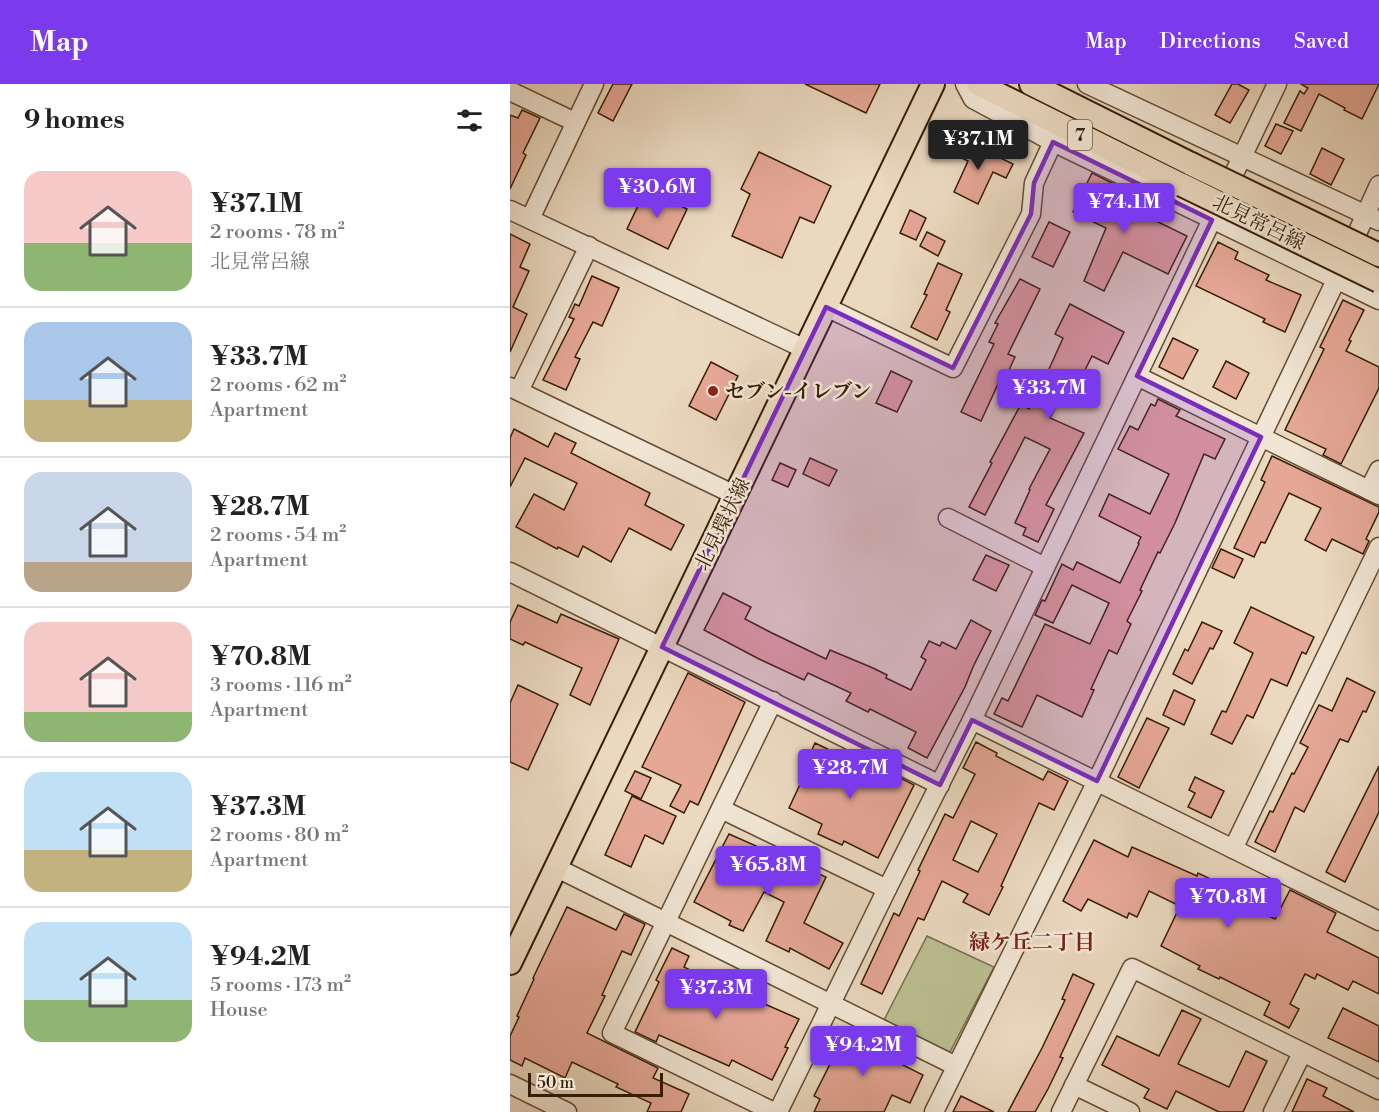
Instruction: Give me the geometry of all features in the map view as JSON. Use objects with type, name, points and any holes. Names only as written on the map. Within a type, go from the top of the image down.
[{"type":"main road","name":"北見環状線","points":[[510,963],[933,84]]},
{"type":"main road","name":"北見常呂線","points":[[978,84],[1379,280]]},
{"type":"main road","name":"北見常呂線","points":[[1031,84],[1379,255]]},
{"type":"street","points":[[530,219],[594,84]]},
{"type":"street","points":[[965,84],[973,99],[1053,142],[1379,300]]},
{"type":"street","points":[[1087,84],[1110,89],[1242,156],[1372,218]]},
{"type":"street","points":[[773,701],[612,1033],[776,1112],[972,720],[1277,84]]},
{"type":"street","points":[[510,91],[575,122]]},
{"type":"street","points":[[826,306],[954,368],[1031,214],[1034,183],[1053,142]]},
{"type":"street","points":[[934,1112],[1097,781],[1336,280],[1372,218],[1379,185]]},
{"type":"street","points":[[510,210],[805,349]]},
{"type":"street","points":[[589,246],[515,389],[735,495]]},
{"type":"street","points":[[1137,376],[1374,493],[1379,470]]},
{"type":"street","points":[[948,518],[1045,567]]},
{"type":"street","points":[[1233,849],[1379,547]]},
{"type":"street","points":[[510,573],[940,785]]},
{"type":"street","points":[[972,720],[1379,921]]},
{"type":"street","points":[[722,809],[887,889]]},
{"type":"street","points":[[557,868],[957,1066]]},
{"type":"street","points":[[1061,1112],[1132,968],[1379,1090]]},
{"type":"street","points":[[1274,1112],[1302,1053]]},
{"type":"street","points":[[510,1084],[567,1112]]},
{"type":"street","points":[[1074,1085],[1130,1112]]},
{"type":"highlighted area","points":[[1053,142],[1212,220],[1137,376],[1261,437],[1097,781],[972,720],[940,785],[662,647],[826,307],[953,368],[1031,214],[1034,183]]},
{"type":"green space","points":[[927,936],[994,967],[949,1054],[884,1020]]},
{"type":"building","points":[[613,84],[632,84],[613,121],[598,113]]},
{"type":"building","points":[[805,84],[880,84],[866,113]]},
{"type":"building","points":[[1232,84],[1238,84],[1249,90],[1230,123],[1215,115]]},
{"type":"building","points":[[1301,84],[1379,84],[1362,119],[1319,94],[1301,131],[1284,123],[1300,91],[1304,94],[1308,88]]},
{"type":"building","points":[[522,110],[540,118],[523,153],[526,155],[510,189],[510,115],[518,118]]},
{"type":"building","points":[[1276,124],[1293,131],[1281,154],[1265,146]]},
{"type":"building","points":[[944,126],[960,134],[953,149],[937,141]]},
{"type":"building","points":[[962,139],[1013,164],[1006,178],[993,172],[978,204],[954,192],[968,161],[955,155]]},
{"type":"building","points":[[1322,148],[1344,159],[1331,185],[1310,174]]},
{"type":"building","points":[[759,152],[831,186],[814,223],[800,217],[782,258],[732,236],[750,194],[741,189]]},
{"type":"building","points":[[1092,173],[1116,185],[1109,198],[1187,236],[1168,274],[1123,252],[1104,291],[1084,281],[1106,228],[1073,212]]},
{"type":"building","points":[[646,189],[687,209],[668,249],[627,229]]},
{"type":"building","points":[[910,210],[926,218],[916,240],[900,233]]},
{"type":"building","points":[[1049,222],[1070,232],[1053,267],[1032,257]]},
{"type":"building","points":[[927,232],[945,241],[938,256],[920,246]]},
{"type":"building","points":[[510,234],[530,244],[520,267],[529,271],[513,307],[527,314],[510,352]]},
{"type":"building","points":[[1218,242],[1238,252],[1235,259],[1269,275],[1266,280],[1301,295],[1285,332],[1263,322],[1265,319],[1196,286]]},
{"type":"building","points":[[938,263],[962,274],[946,310],[950,312],[937,340],[911,327],[927,295],[924,294]]},
{"type":"building","points":[[592,276],[619,288],[602,326],[593,322],[575,357],[580,359],[566,390],[543,380],[574,319],[569,317],[575,304],[579,306]]},
{"type":"building","points":[[1020,279],[1040,289],[1008,354],[1015,357],[1003,383],[999,382],[981,421],[961,412],[994,344],[989,342],[998,324],[995,323]]},
{"type":"building","points":[[1343,300],[1364,310],[1346,351],[1379,367],[1379,388],[1341,464],[1323,455],[1326,449],[1285,430],[1324,349],[1320,347]]},
{"type":"building","points":[[1070,304],[1124,332],[1108,364],[1092,356],[1078,384],[1070,380],[1050,418],[1084,433],[1046,505],[1054,509],[1038,542],[1023,535],[1026,528],[1015,523],[1029,489],[1050,449],[1025,437],[985,515],[969,507],[1021,404],[1029,409],[1049,369],[1063,338],[1055,334]]},
{"type":"building","points":[[1173,338],[1198,350],[1183,379],[1159,367]]},
{"type":"building","points":[[1226,361],[1249,373],[1236,399],[1213,387]]},
{"type":"building","name":"セブン-イレブン","points":[[711,362],[738,376],[716,420],[689,406]]},
{"type":"building","points":[[891,371],[912,381],[897,412],[876,403]]},
{"type":"building","points":[[1158,399],[1180,410],[1176,416],[1225,439],[1215,459],[1204,454],[1175,523],[1140,590],[1142,591],[1127,621],[1131,624],[1117,654],[1109,650],[1091,689],[1094,690],[1082,717],[1037,695],[1022,727],[994,714],[1002,698],[1008,701],[1045,624],[1090,644],[1109,603],[1072,585],[1053,623],[1035,615],[1042,600],[1045,601],[1062,564],[1073,570],[1077,562],[1120,583],[1141,537],[1099,516],[1109,494],[1150,514],[1169,474],[1118,449],[1130,426],[1138,430],[1151,404],[1155,406]]},
{"type":"building","points":[[514,429],[548,447],[555,433],[576,443],[571,453],[650,493],[645,505],[684,525],[671,550],[629,528],[611,562],[583,546],[578,557],[558,547],[557,549],[516,527],[534,494],[564,510],[577,483],[525,458],[510,487],[510,438]]},
{"type":"building","points":[[1272,456],[1379,507],[1379,512],[1366,539],[1369,541],[1363,554],[1332,539],[1326,551],[1305,540],[1321,508],[1289,493],[1265,543],[1261,542],[1254,557],[1234,548],[1265,482],[1261,480]]},
{"type":"building","points":[[810,458],[837,470],[829,486],[803,474]]},
{"type":"building","points":[[780,463],[796,470],[788,487],[772,480]]},
{"type":"building","points":[[1221,549],[1243,559],[1234,578],[1212,568]]},
{"type":"building","points":[[986,555],[1009,565],[996,591],[973,580]]},
{"type":"building","points":[[723,593],[751,607],[745,619],[772,633],[826,659],[830,650],[873,668],[887,675],[886,678],[911,690],[926,660],[921,657],[929,641],[940,646],[942,642],[956,649],[971,620],[991,631],[965,687],[927,758],[908,748],[916,732],[870,709],[868,712],[846,701],[851,693],[808,673],[804,680],[704,630]]},
{"type":"building","points":[[518,605],[557,623],[561,614],[619,639],[590,705],[570,695],[582,668],[525,642],[523,645],[510,639],[510,622]]},
{"type":"building","points":[[1251,607],[1314,637],[1306,654],[1302,652],[1287,686],[1271,679],[1253,718],[1247,715],[1232,744],[1211,734],[1222,711],[1226,712],[1253,653],[1234,643]]},
{"type":"building","points":[[1202,622],[1222,631],[1213,649],[1210,648],[1192,684],[1173,674],[1185,649],[1188,651]]},
{"type":"building","points":[[688,673],[745,702],[698,805],[690,801],[684,813],[670,806],[681,785],[642,767]]},
{"type":"building","points":[[1347,678],[1375,692],[1348,742],[1340,739],[1304,812],[1295,807],[1275,852],[1255,842],[1270,811],[1273,812],[1308,747],[1300,743],[1319,705],[1332,711]]},
{"type":"building","points":[[518,685],[558,704],[528,770],[510,762],[510,703]]},
{"type":"building","points":[[1174,690],[1195,700],[1184,725],[1163,715]]},
{"type":"building","points":[[1147,718],[1169,728],[1139,788],[1118,777]]},
{"type":"building","points":[[976,742],[997,753],[996,756],[1043,780],[1048,771],[1068,781],[1054,810],[1039,803],[989,915],[963,902],[968,894],[942,881],[924,920],[918,918],[882,994],[861,984],[894,913],[899,916],[945,814],[953,818],[975,774],[963,768]],"holes":[[[971,821],[997,834],[978,872],[953,860]]]},
{"type":"building","points":[[815,743],[892,780],[895,775],[914,785],[878,858],[844,841],[842,845],[818,834],[822,824],[789,808],[803,778],[800,776]]},
{"type":"building","points":[[1379,766],[1379,812],[1345,882],[1326,872]]},
{"type":"building","points":[[635,771],[651,778],[641,799],[625,791]]},
{"type":"building","points":[[1195,777],[1224,791],[1211,818],[1188,807],[1195,793],[1189,790]]},
{"type":"building","points":[[632,796],[676,816],[663,844],[645,835],[631,867],[605,855]]},
{"type":"building","points":[[729,834],[826,877],[804,923],[843,943],[829,969],[790,948],[789,952],[766,941],[784,902],[764,892],[743,931],[729,925],[731,921],[694,902]]},
{"type":"building","points":[[1094,840],[1128,857],[1132,847],[1197,876],[1198,873],[1219,883],[1217,887],[1251,903],[1250,907],[1275,919],[1290,890],[1336,913],[1327,932],[1379,958],[1379,994],[1353,981],[1348,990],[1317,974],[1315,979],[1305,974],[1290,1004],[1299,1009],[1289,1028],[1264,1015],[1270,1002],[1220,977],[1219,979],[1198,969],[1200,966],[1161,946],[1180,906],[1149,891],[1137,917],[1129,913],[1127,918],[1088,899],[1081,911],[1063,901]]},
{"type":"building","points":[[567,907],[616,930],[624,914],[645,924],[631,955],[622,951],[602,995],[605,996],[587,1033],[658,1068],[653,1078],[689,1094],[681,1112],[647,1112],[651,1103],[616,1087],[618,1084],[572,1062],[565,1078],[525,1058],[522,1066],[510,1060],[510,1036],[519,1017],[517,1016]]},
{"type":"building","points":[[672,948],[689,956],[684,967],[715,983],[712,988],[737,1001],[746,983],[765,993],[760,1002],[799,1019],[772,1080],[732,1060],[729,1066],[659,1035],[656,1042],[635,1032],[659,982],[656,980]]},
{"type":"building","points":[[1073,974],[1094,984],[1060,1057],[1063,1058],[1035,1112],[1008,1112],[1065,1000],[1062,999]]},
{"type":"building","points":[[1343,1008],[1379,1026],[1379,1062],[1328,1038]]},
{"type":"building","points":[[1182,1010],[1201,1019],[1178,1064],[1229,1087],[1246,1051],[1267,1061],[1243,1112],[1219,1112],[1176,1091],[1167,1109],[1144,1098],[1149,1089],[1102,1065],[1117,1036],[1159,1056]]},
{"type":"building","points":[[839,1028],[895,1055],[893,1060],[923,1075],[910,1103],[892,1095],[884,1112],[814,1112],[820,1099],[814,1096],[830,1064],[822,1060]]},
{"type":"building","points":[[1307,1079],[1327,1088],[1323,1096],[1354,1112],[1292,1112]]},
{"type":"building","points":[[961,1096],[994,1112],[953,1112]]},
{"type":"place","name":"セブン-イレブン","points":[[713,391]]},
{"type":"district","name":"緑ケ丘二丁目","points":[[1032,942]]}]
